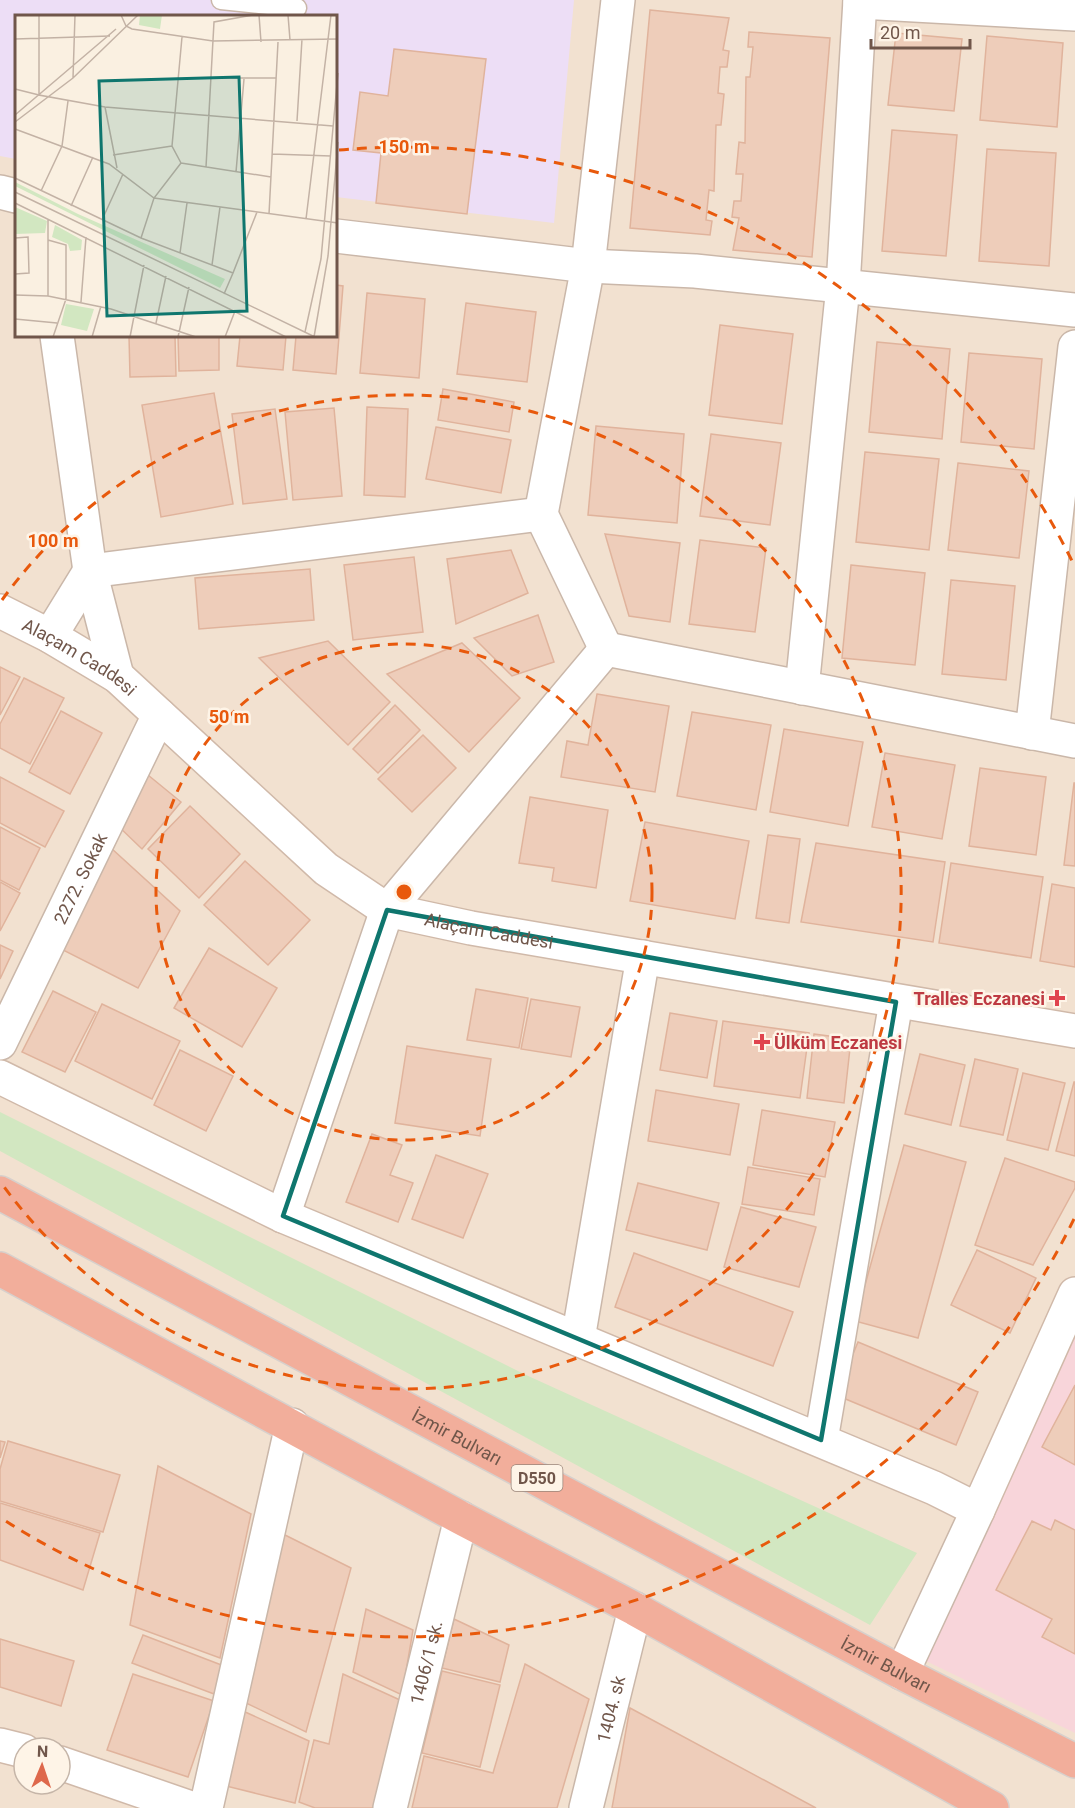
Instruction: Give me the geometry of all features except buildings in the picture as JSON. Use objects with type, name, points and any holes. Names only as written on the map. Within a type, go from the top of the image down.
[{"type":"highway","name":"İzmir Bulvarı","points":[[0,1193],[902,1673],[1075,1761]]},
{"type":"highway","points":[[0,1269],[461,1518],[635,1609],[988,1807]]},
{"type":"street","points":[[606,649],[541,514],[588,266],[618,0]]},
{"type":"street","points":[[802,688],[843,286],[860,1],[1075,14]]},
{"type":"street","points":[[0,192],[15,196]]},
{"type":"street","points":[[338,236],[588,266],[695,271],[1075,310]]},
{"type":"street","points":[[57,338],[90,571],[117,676]]},
{"type":"street","points":[[1032,733],[1075,347]]},
{"type":"street","points":[[90,571],[541,514]]},
{"type":"street","points":[[50,636],[90,571]]},
{"type":"street","name":"Alaçam Caddesi","points":[[0,611],[50,636],[117,676],[326,868],[387,910],[471,928],[1075,1031]]},
{"type":"street","points":[[606,649],[1075,741]]},
{"type":"street","points":[[283,1216],[387,910],[606,649]]},
{"type":"street","name":"2272. Sokak","points":[[0,1043],[159,715]]},
{"type":"street","points":[[578,1339],[644,957]]},
{"type":"street","points":[[821,1440],[896,1002]]},
{"type":"street","points":[[0,1077],[283,1216],[821,1440],[934,1488],[978,1510]]},
{"type":"street","points":[[902,1673],[1075,1294]]},
{"type":"street","points":[[206,1808],[292,1425]]},
{"type":"street","name":"1406/1 sk.","points":[[390,1808],[461,1518]]},
{"type":"street","name":"1404. sk","points":[[586,1808],[635,1609]]},
{"type":"street","points":[[72,1767],[191,1808]]},
{"type":"lane","points":[[221,0],[297,8]]},
{"type":"highlighted area","points":[[387,910],[896,1002],[821,1440],[283,1216]]},
{"type":"shaded area","points":[[0,0],[1075,0],[1075,1808],[0,1808]]},
{"type":"shaded area","points":[[0,0],[574,0],[554,223],[338,197],[338,15],[15,15],[15,159],[0,156]]},
{"type":"shaded area","points":[[1075,1316],[1075,1733],[926,1661]]},
{"type":"green space","points":[[0,1112],[526,1375],[917,1553],[870,1625],[0,1151]]},
{"type":"place","name":"Tralles Eczanesi","points":[[1057,998]]},
{"type":"place","name":"Ülküm Eczanesi","points":[[762,1042]]}]
